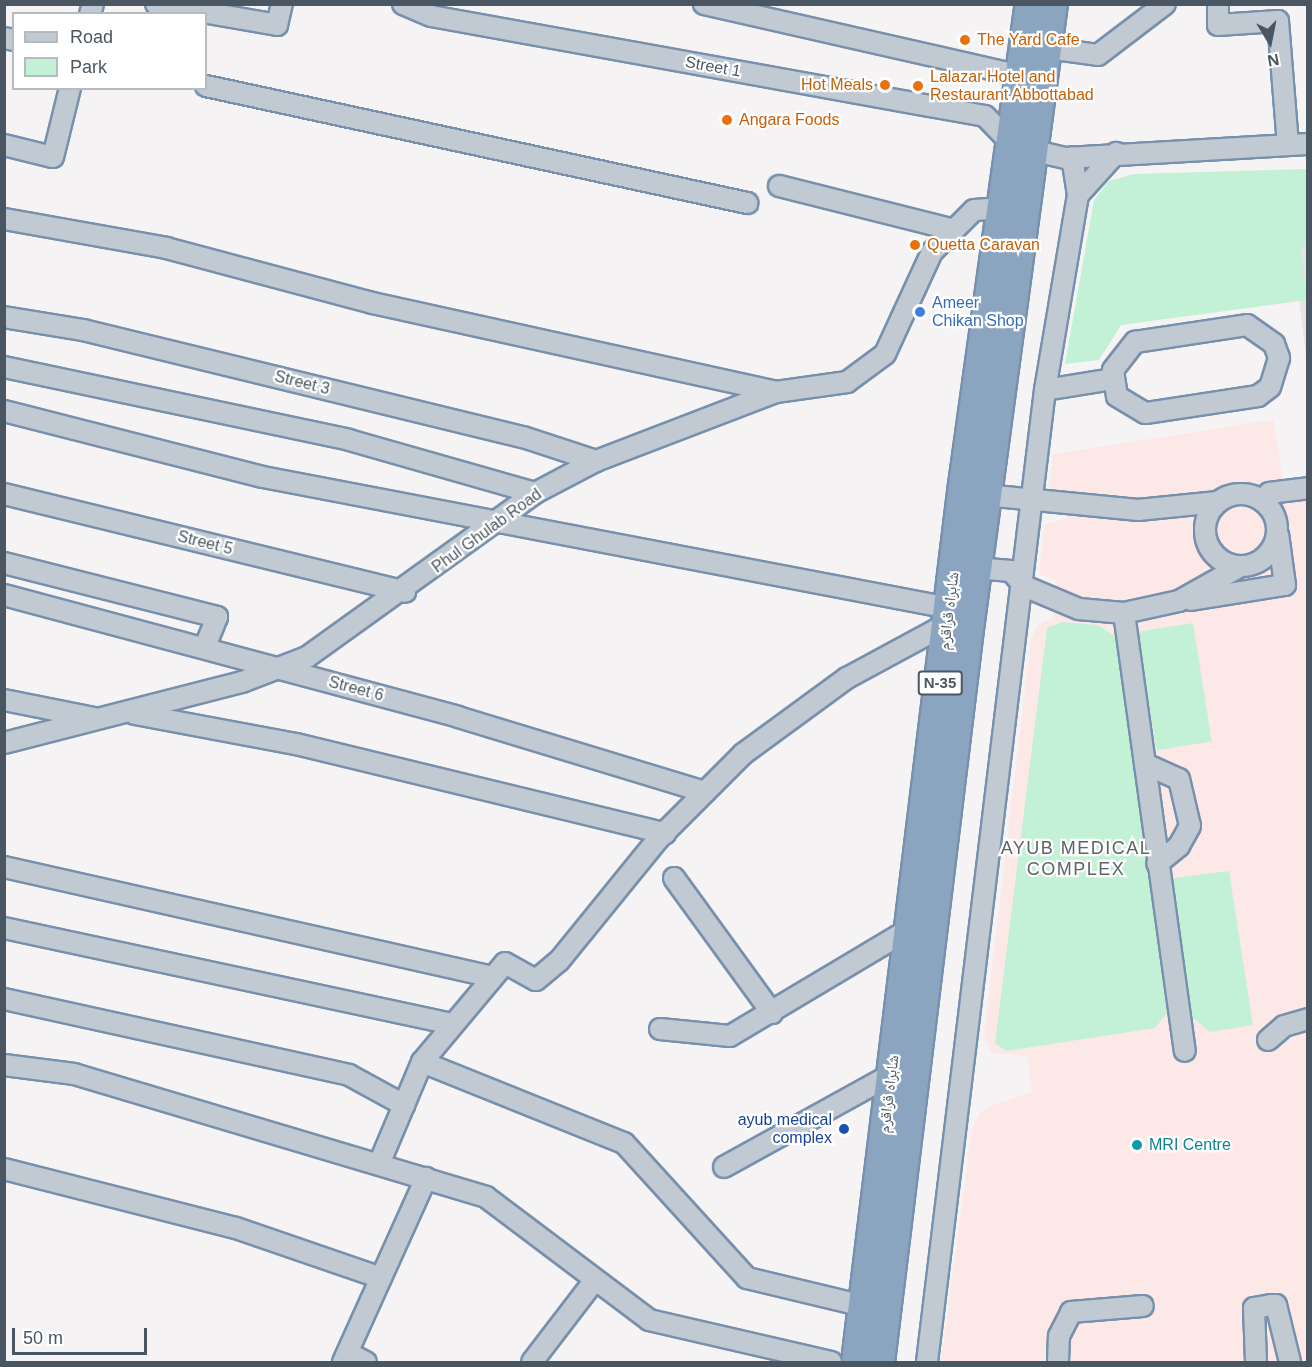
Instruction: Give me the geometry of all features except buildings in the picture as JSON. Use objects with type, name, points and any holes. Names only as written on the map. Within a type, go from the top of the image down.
[{"type":"highway","name":"شاہراہ قراقرم","points":[[879,1362],[985,495],[1024,148],[1022,76],[1031,4]]},
{"type":"highway","name":"شاہراہ قراقرم","points":[[857,1362],[908,930],[1004,208],[1024,148],[1047,48],[1052,4]]},
{"type":"street","points":[[156,4],[202,12]]},
{"type":"street","points":[[207,13],[278,25],[282,4]]},
{"type":"street","name":"Street 1","points":[[403,4],[985,116],[1024,148]]},
{"type":"street","points":[[704,4],[1022,76]]},
{"type":"street","points":[[1047,48],[1098,55],[1165,4]]},
{"type":"street","points":[[1218,4],[1218,25],[1278,21],[1288,145]]},
{"type":"street","points":[[207,86],[747,203]]},
{"type":"street","points":[[4,145],[53,157],[70,90]]},
{"type":"street","points":[[1024,148],[1072,157],[1308,144]]},
{"type":"street","points":[[1077,195],[1116,153]]},
{"type":"street","points":[[927,1362],[1024,586],[1045,390],[1077,195],[1072,157]]},
{"type":"street","points":[[779,186],[954,230]]},
{"type":"street","name":"Phul Ghulab Road","points":[[4,744],[128,712],[280,668],[307,657],[405,591],[535,494],[597,461],[776,392],[847,382],[885,354],[932,252],[974,210],[1004,208]]},
{"type":"street","points":[[4,219],[166,248],[372,303],[776,392]]},
{"type":"street","name":"Street 3","points":[[4,317],[512,434],[597,461]]},
{"type":"street","points":[[1248,325],[1274,344],[1279,358],[1270,387],[1258,396],[1145,413],[1124,405],[1112,379],[1116,361],[1135,342],[1248,325]]},
{"type":"street","points":[[4,367],[348,440],[535,494]]},
{"type":"street","points":[[1045,390],[1112,379]]},
{"type":"street","points":[[4,411],[263,477],[948,616]]},
{"type":"street","points":[[1269,493],[1308,488]]},
{"type":"street","name":"Street 5","points":[[4,494],[405,591]]},
{"type":"street","points":[[976,568],[1011,571],[1024,586],[1078,609],[1124,613],[1285,585],[1272,512],[1259,498],[1232,495],[1218,502],[1138,510],[1032,504],[985,495]]},
{"type":"street","points":[[1218,502],[1205,528],[1208,543],[1215,555],[1241,566]]},
{"type":"street","points":[[1179,602],[1241,566],[1267,555],[1277,531]]},
{"type":"street","points":[[4,563],[217,618],[205,647]]},
{"type":"street","name":"Street 6","points":[[4,595],[280,668],[705,792]]},
{"type":"street","points":[[1019,625],[1027,612],[1054,598]]},
{"type":"street","points":[[1124,613],[1157,864],[1185,1051]]},
{"type":"street","points":[[380,1164],[422,1062],[451,1024],[505,963],[536,980],[559,961],[665,833],[743,754],[847,678],[948,616]]},
{"type":"street","points":[[4,700],[100,720]]},
{"type":"street","points":[[128,712],[296,744],[665,833]]},
{"type":"street","points":[[1145,764],[1179,779],[1190,826],[1179,846],[1157,864]]},
{"type":"street","points":[[4,867],[493,976]]},
{"type":"street","points":[[674,878],[772,1013]]},
{"type":"street","points":[[4,928],[451,1024]]},
{"type":"street","points":[[660,1029],[716,1038],[772,1013],[908,930]]},
{"type":"street","points":[[4,999],[349,1075],[404,1105]]},
{"type":"street","points":[[1268,1040],[1284,1026],[1308,1019]]},
{"type":"street","points":[[422,1062],[624,1143],[747,1278],[864,1306]]},
{"type":"street","points":[[4,1065],[74,1074],[486,1197],[649,1320],[831,1362]]},
{"type":"street","points":[[724,1167],[891,1075]]},
{"type":"street","points":[[4,1169],[237,1228],[381,1278]]},
{"type":"street","points":[[366,1362],[345,1358],[426,1178]]},
{"type":"street","points":[[532,1362],[595,1280]]},
{"type":"street","points":[[1256,1362],[1254,1308],[1276,1305],[1290,1362]]},
{"type":"street","points":[[1058,1362],[1059,1336],[1071,1312],[1143,1306]]},
{"type":"shaded area","points":[[1307,239],[1307,364],[1292,241]]},
{"type":"shaded area","points":[[1273,420],[1284,487],[1308,484],[1307,1362],[941,1362],[972,1129],[979,1114],[992,1105],[1032,1092],[1027,1056],[991,1053],[984,1035],[1031,639],[1039,624],[1053,618],[1056,580],[1039,574],[1045,524],[1067,518],[1069,507],[1069,497],[1049,487],[1053,454]]},
{"type":"green space","points":[[1307,169],[1307,245],[1301,247],[1307,300],[1121,325],[1099,360],[1065,364],[1094,200],[1109,181],[1134,174]]},
{"type":"green space","points":[[1063,622],[1098,625],[1116,637],[1167,1013],[1155,1028],[1006,1051],[995,1043],[1047,628]]},
{"type":"green space","points":[[1193,623],[1212,742],[1156,750],[1138,632]]},
{"type":"green space","points":[[1229,871],[1253,1025],[1210,1032],[1191,1016],[1173,878]]},
{"type":"place","name":"The Yard Cafe","points":[[965,40]]},
{"type":"place","name":"Hot Meals","points":[[885,85]]},
{"type":"place","name":"Lalazar Hotel and Restaurant Abbottabad","points":[[918,86]]},
{"type":"place","name":"Angara Foods","points":[[727,120]]},
{"type":"place","name":"Quetta Caravan","points":[[915,245]]},
{"type":"place","name":"Ameer Chikan Shop","points":[[920,312]]},
{"type":"place","name":"ayub medical complex","points":[[844,1129]]},
{"type":"place","name":"MRI Centre","points":[[1137,1145]]},
{"type":"district","name":"AYUB MEDICAL COMPLEX","points":[[1076,859]]}]
